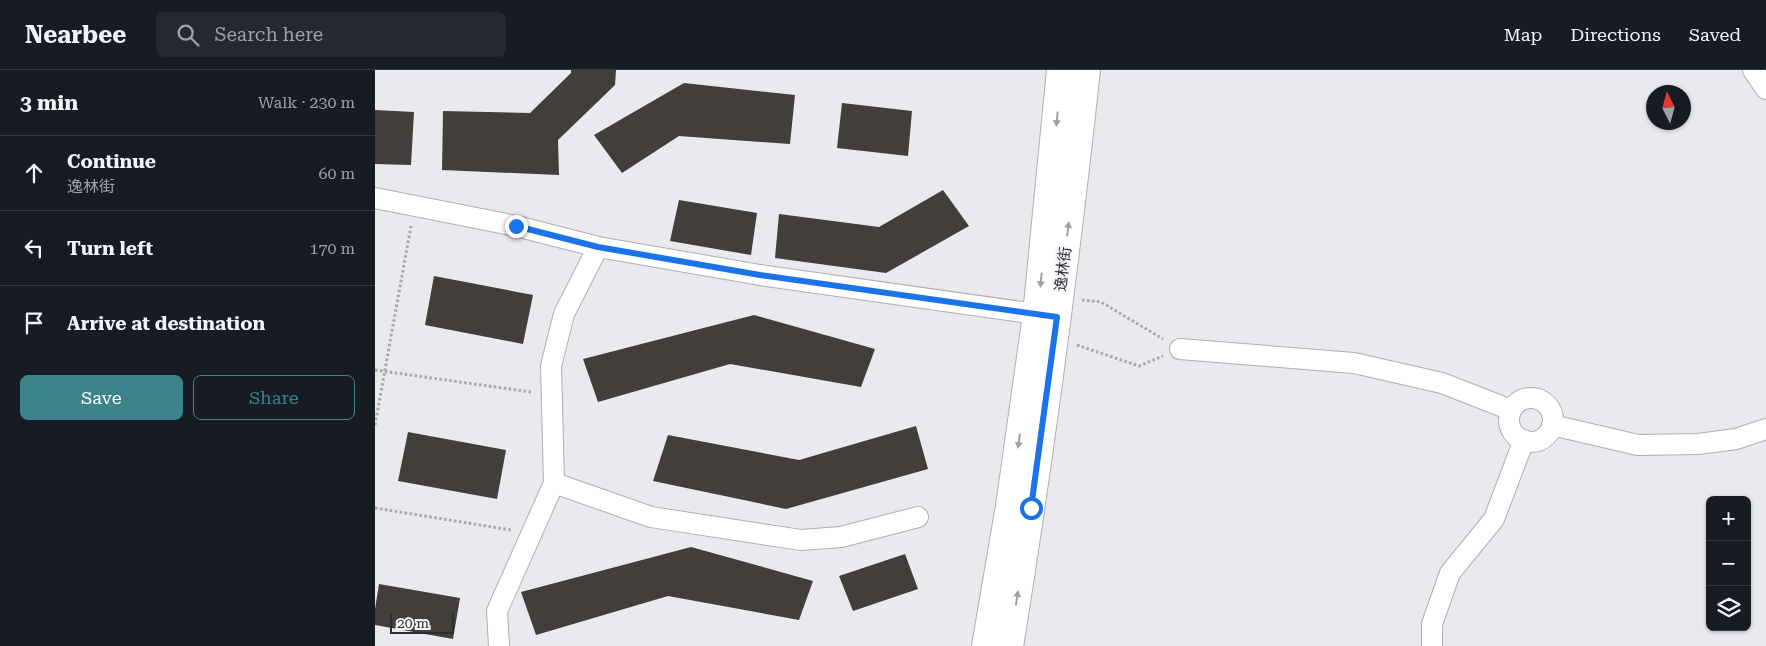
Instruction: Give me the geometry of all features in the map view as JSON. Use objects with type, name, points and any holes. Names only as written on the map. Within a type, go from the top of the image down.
[{"type":"street","name":"逸林街","points":[[986,646],[1010,506],[1052,317],[1061,70]]},
{"type":"street","name":"逸林街","points":[[1009,646],[1031,508],[1052,317],[1086,70]]},
{"type":"street","points":[[1753,70],[1766,90]]},
{"type":"street","points":[[375,198],[516,226],[598,247],[760,275],[1052,317]]},
{"type":"street","points":[[499,646],[497,610],[554,484],[551,366],[564,314],[598,247]]},
{"type":"street","points":[[1180,349],[1354,363],[1442,383],[1511,410]]},
{"type":"street","points":[[1528,398],[1542,400],[1551,411],[1552,425],[1544,437],[1538,440],[1524,440],[1517,437],[1509,425],[1511,410],[1515,404],[1528,398]]},
{"type":"street","points":[[1552,425],[1638,445],[1698,444],[1736,439],[1766,429]]},
{"type":"street","points":[[1432,646],[1432,624],[1450,573],[1494,519],[1524,440]]},
{"type":"street","points":[[554,484],[651,517],[801,540],[841,537],[918,517]]},
{"type":"path","points":[[375,425],[415,206]]},
{"type":"path","points":[[1052,317],[1101,302],[1180,349]]},
{"type":"path","points":[[1052,317],[1139,366],[1180,349]]},
{"type":"path","points":[[375,370],[551,395]]},
{"type":"path","points":[[375,508],[531,534]]},
{"type":"building","points":[[571,70],[616,70],[615,85],[558,140],[559,175],[442,170],[443,111],[530,113],[571,73]]},
{"type":"building","points":[[684,83],[795,95],[790,144],[679,136],[622,173],[594,135]]},
{"type":"building","points":[[842,103],[912,111],[908,156],[837,148]]},
{"type":"building","points":[[375,110],[414,112],[411,165],[375,164]]},
{"type":"building","points":[[943,190],[969,226],[886,273],[775,258],[779,214],[879,227]]},
{"type":"building","points":[[679,200],[757,213],[751,255],[670,241]]},
{"type":"building","points":[[434,276],[533,295],[523,344],[425,325]]},
{"type":"building","points":[[754,315],[875,349],[861,387],[730,364],[598,402],[583,359]]},
{"type":"building","points":[[916,426],[928,469],[786,509],[653,481],[668,435],[799,460]]},
{"type":"building","points":[[408,432],[506,450],[497,499],[398,481]]},
{"type":"building","points":[[691,547],[813,581],[799,620],[668,596],[536,635],[521,592]]},
{"type":"building","points":[[905,554],[918,589],[853,611],[839,576]]},
{"type":"building","points":[[379,584],[460,598],[453,639],[375,625],[375,609]]},
{"type":"route","points":[[516,226],[598,247],[760,275],[1057,317],[1031,508]]}]
